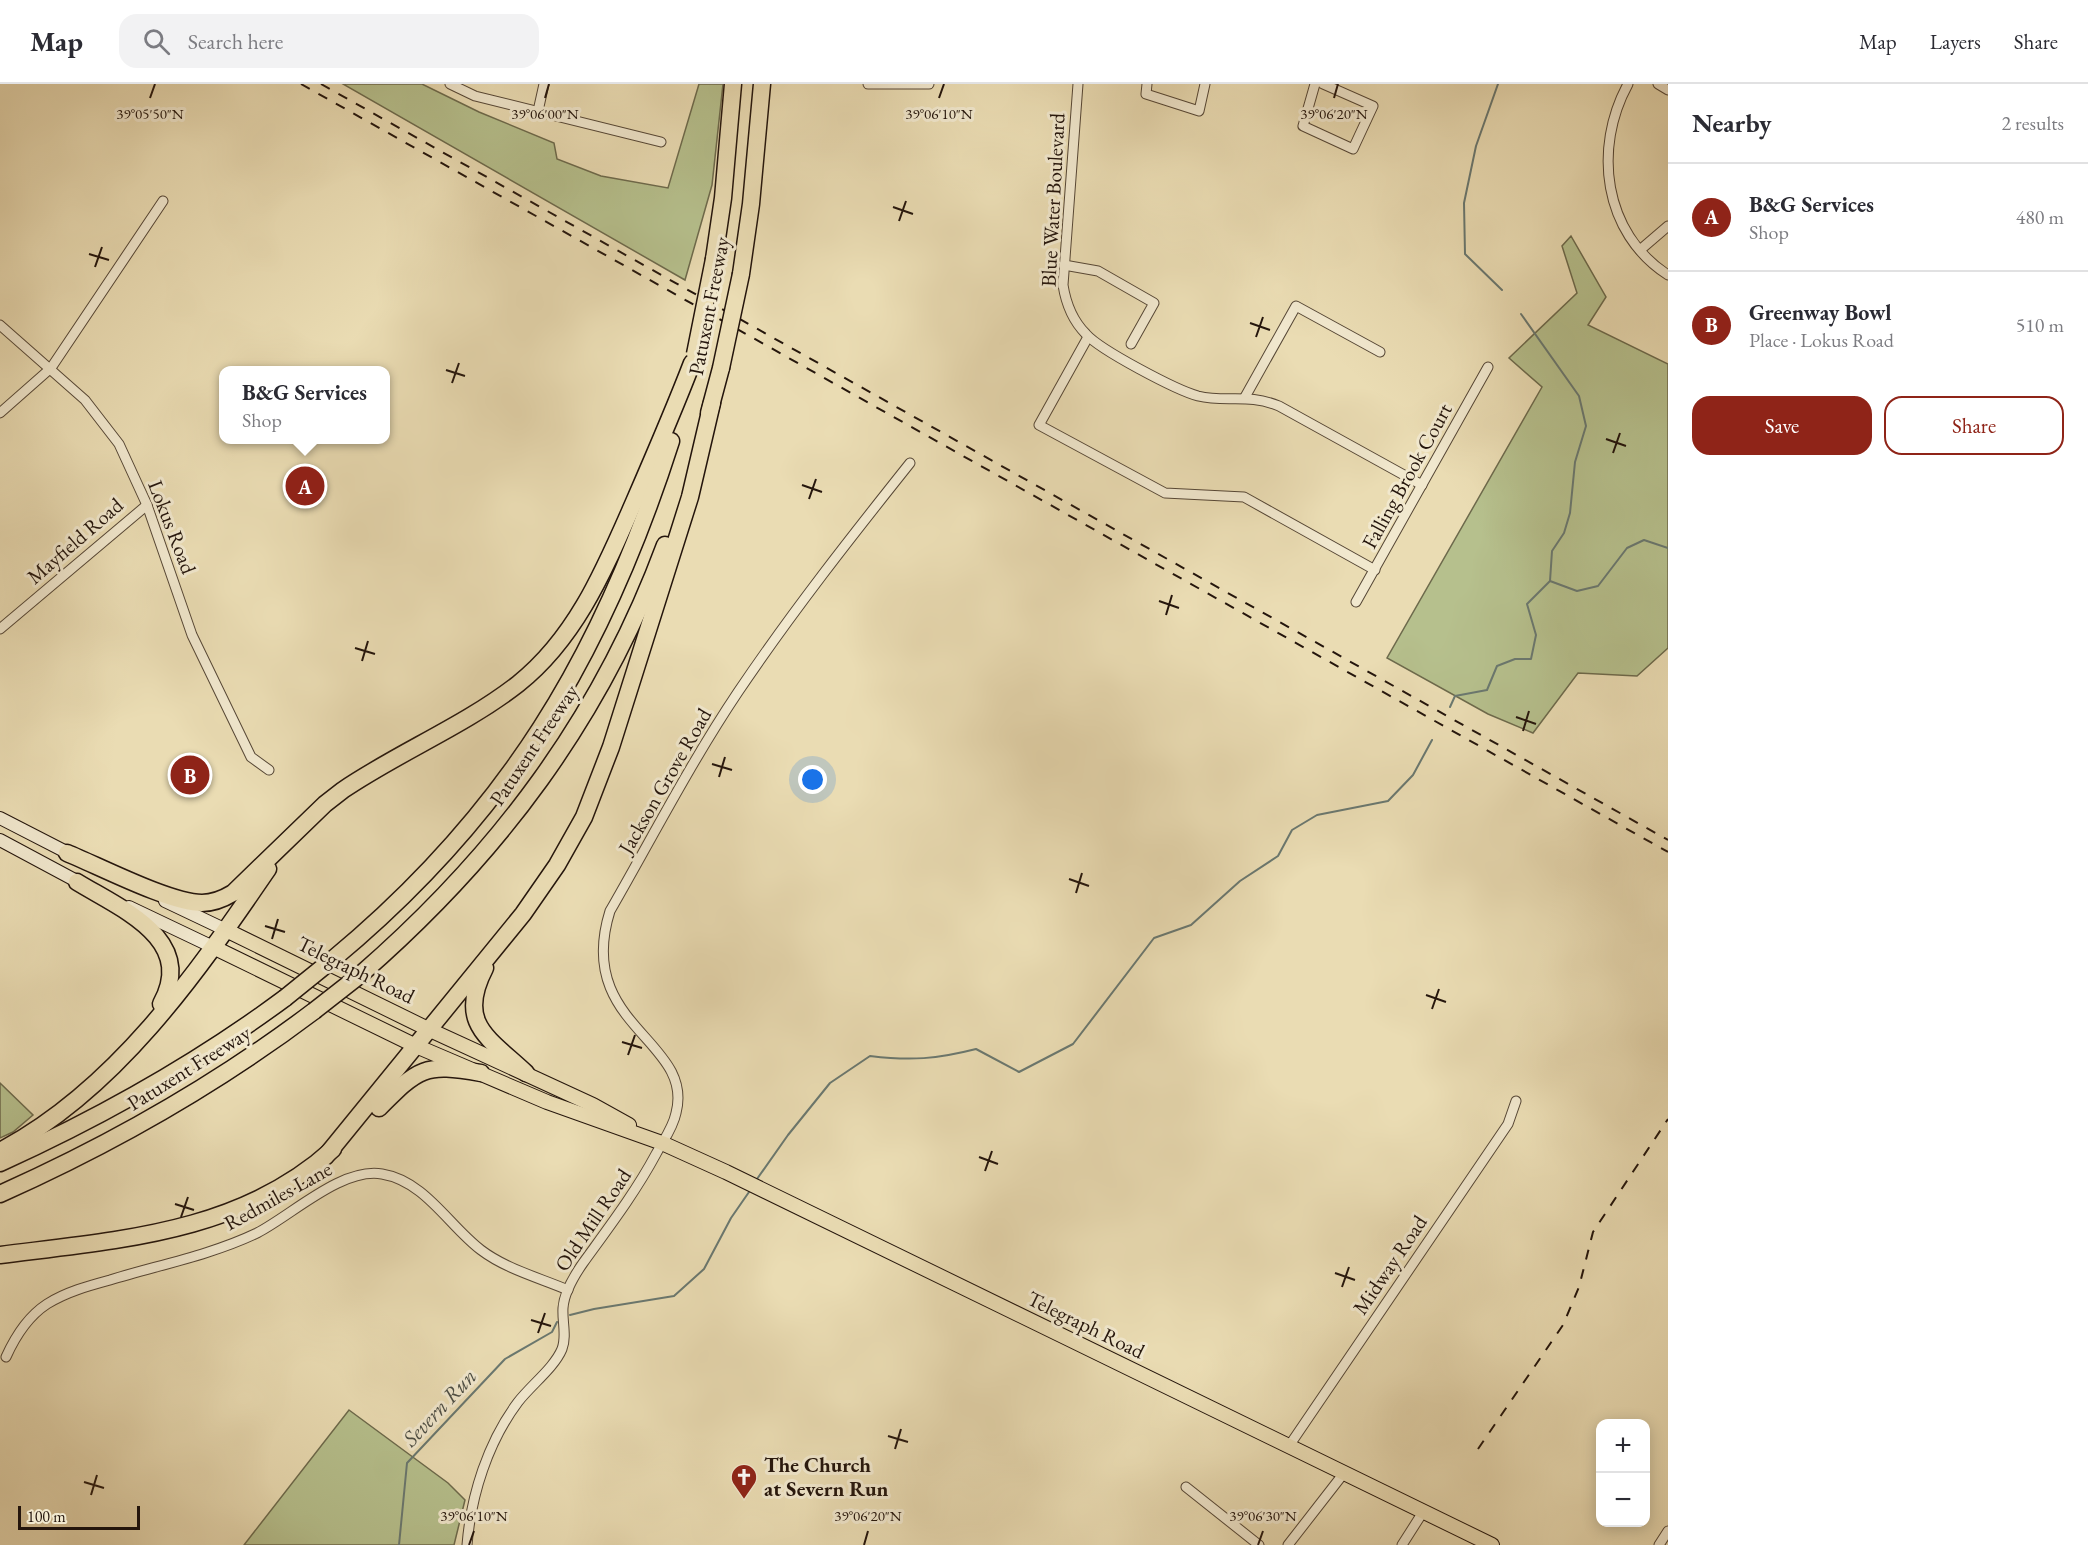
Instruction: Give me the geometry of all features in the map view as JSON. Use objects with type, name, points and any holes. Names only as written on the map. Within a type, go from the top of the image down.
[{"type":"highway","name":"Patuxent Freeway","points":[[0,1163],[146,1089],[190,1063],[285,998],[407,894],[472,824],[540,732],[568,687],[637,541],[671,440],[693,358],[714,259],[723,198],[733,84]]},
{"type":"highway","name":"Patuxent Freeway","points":[[0,1194],[58,1168],[161,1114],[257,1053],[314,1011],[360,975],[459,881],[529,798],[564,747],[599,689],[643,598],[684,494],[712,403],[741,274],[752,194],[762,84]]},
{"type":"highway","points":[[67,853],[176,898],[201,903],[213,902],[233,893],[325,804],[365,775],[495,700],[519,683],[552,651],[582,611],[605,568],[693,358]]},
{"type":"highway","points":[[325,1157],[497,945],[557,865],[584,817],[601,775],[690,496],[712,403]]},
{"type":"highway","points":[[0,1151],[66,1108],[142,1034],[226,930],[298,830]]},
{"type":"highway","points":[[77,882],[152,930],[167,952],[170,964],[169,986],[142,1034]]},
{"type":"highway","points":[[497,945],[476,989],[474,1014],[487,1039],[526,1073]]},
{"type":"highway","points":[[0,1255],[146,1236],[201,1223],[262,1198],[306,1172],[415,1075],[437,1068],[481,1073]]},
{"type":"main road","name":"Telegraph Road","points":[[0,818],[67,853],[430,1029],[593,1104],[662,1143],[1492,1545]]},
{"type":"main road","name":"Telegraph Road","points":[[0,840],[77,882],[416,1046],[547,1102],[662,1143]]},
{"type":"street","points":[[450,84],[475,96],[662,142]]},
{"type":"street","points":[[538,111],[544,84]]},
{"type":"street","points":[[868,84],[929,84]]},
{"type":"street","name":"Blue Water Boulevard","points":[[1078,84],[1063,285],[1068,307],[1088,337],[1184,391],[1209,397],[1261,399],[1279,406],[1422,485]]},
{"type":"street","points":[[1147,84],[1146,94],[1199,111],[1205,84]]},
{"type":"street","points":[[1315,84],[1303,126],[1353,149],[1373,106],[1323,84]]},
{"type":"street","points":[[1628,84],[1613,117],[1608,136],[1607,170],[1617,212],[1640,250],[1668,275]]},
{"type":"street","points":[[1658,84],[1668,90]]},
{"type":"street","points":[[0,413],[51,368],[163,201]]},
{"type":"street","points":[[1640,250],[1668,226]]},
{"type":"street","points":[[1064,265],[1098,271],[1154,303],[1131,344]]},
{"type":"street","points":[[1245,397],[1296,306],[1380,352]]},
{"type":"street","name":"Lokus Road","points":[[0,325],[85,400],[119,444],[147,505],[192,635],[251,758],[269,770]]},
{"type":"street","points":[[1088,337],[1039,424],[1165,493],[1244,497],[1375,570]]},
{"type":"street","name":"Falling Brook Court","points":[[1356,602],[1488,367]]},
{"type":"street","name":"Jackson Grove Road","points":[[662,1143],[677,1110],[677,1087],[667,1062],[630,1021],[611,994],[602,957],[609,911],[702,748],[739,692],[825,569],[910,463]]},
{"type":"street","name":"Mayfield Road","points":[[0,629],[147,505]]},
{"type":"street","name":"Midway Road","points":[[1288,1446],[1508,1124],[1516,1101]]},
{"type":"street","name":"Old Mill Road","points":[[467,1545],[470,1515],[493,1444],[519,1401],[562,1349],[563,1309],[568,1290],[583,1263],[626,1207],[662,1143]]},
{"type":"street","name":"Redmiles Lane","points":[[6,1358],[16,1336],[29,1319],[60,1297],[229,1244],[257,1232],[350,1178],[370,1173],[390,1176],[407,1182],[481,1250],[496,1259],[568,1290]]},
{"type":"street","points":[[1288,1545],[1344,1473]]},
{"type":"street","points":[[1186,1487],[1259,1545]]},
{"type":"street","points":[[1402,1545],[1423,1512]]},
{"type":"street","points":[[1659,1545],[1668,1531]]},
{"type":"green space","points":[[343,84],[422,84],[479,112],[554,143],[557,159],[601,176],[668,188],[699,84],[723,84],[712,185],[685,280]]},
{"type":"green space","points":[[1571,236],[1606,297],[1588,325],[1668,364],[1668,648],[1637,676],[1578,673],[1533,733],[1488,714],[1387,658],[1542,387],[1509,358],[1577,293],[1562,246]]},
{"type":"green space","points":[[0,1083],[33,1115],[13,1132],[0,1138]]},
{"type":"green space","points":[[349,1410],[448,1483],[465,1500],[454,1545],[244,1545]]},
{"type":"waterway","points":[[1498,84],[1476,146],[1464,203],[1465,254],[1502,290]]},
{"type":"waterway","points":[[1450,707],[1455,696],[1487,690],[1497,666],[1515,659],[1531,659],[1536,635],[1527,604],[1550,581],[1552,551],[1564,533],[1570,513],[1575,462],[1586,426],[1579,396],[1521,314]]},
{"type":"waterway","points":[[1550,581],[1577,591],[1598,586],[1627,548],[1644,540],[1668,548]]},
{"type":"waterway","points":[[757,1179],[788,1135],[830,1083],[870,1056],[924,1058],[976,1049],[1019,1072],[1073,1044],[1154,938],[1191,925],[1240,881],[1278,856],[1292,830],[1317,815],[1388,801],[1413,775],[1432,740]]},
{"type":"waterway","points":[[570,1315],[674,1296],[704,1269],[731,1218],[749,1192]]},
{"type":"waterway","name":"Severn Run","points":[[399,1545],[407,1463],[505,1359],[552,1332],[557,1322]]},
{"type":"railway","points":[[301,84],[1668,852]]},
{"type":"railway","points":[[321,84],[1668,840]]},
{"type":"railway","points":[[1478,1449],[1563,1325],[1579,1287],[1593,1232],[1668,1119]]},
{"type":"place","name":"B&G Services","points":[[305,486]]},
{"type":"place","name":"Greenway Bowl","points":[[190,775]]},
{"type":"place","name":"The Church at Severn Run","points":[[744,1500]]}]
